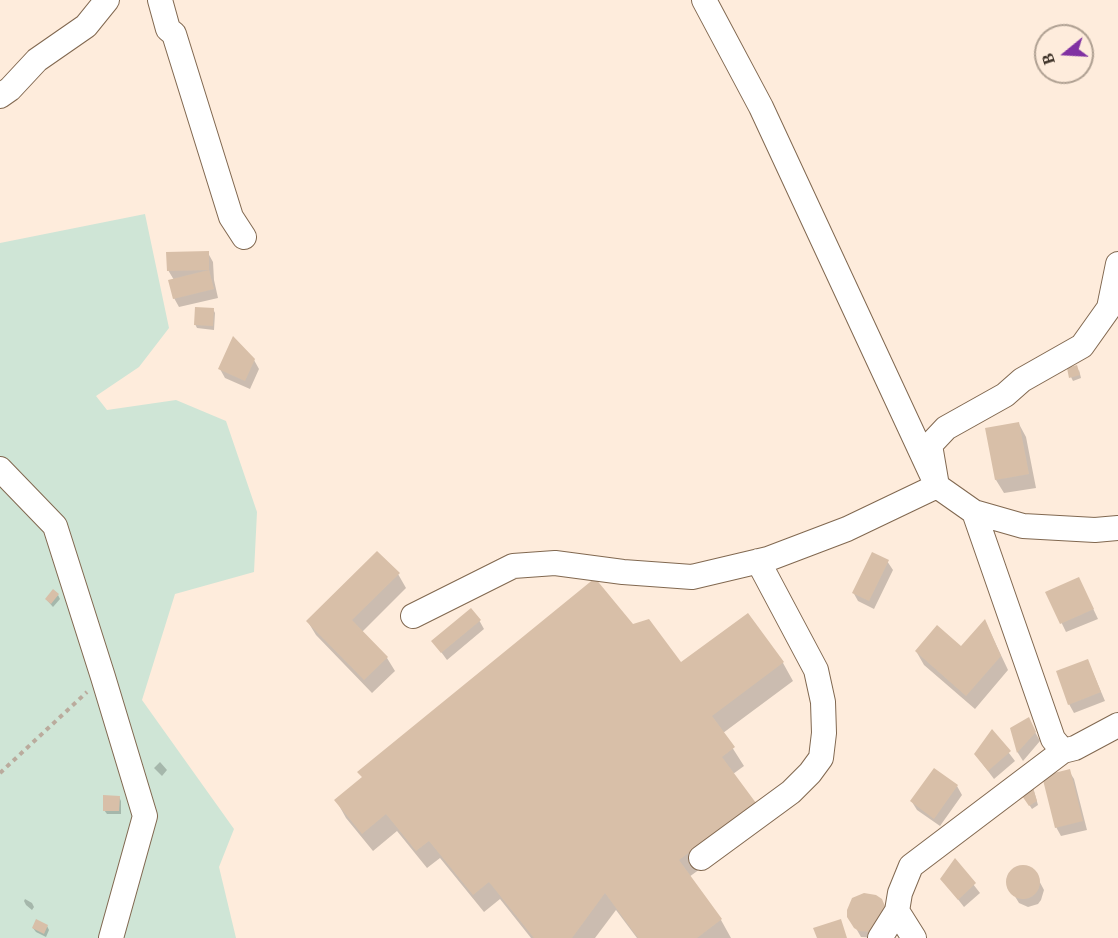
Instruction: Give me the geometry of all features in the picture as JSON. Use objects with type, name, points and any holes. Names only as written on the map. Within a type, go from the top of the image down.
[{"type":"street","points":[[0,96],[10,89],[37,60],[86,26],[107,0]]},
{"type":"street","points":[[160,0],[168,29],[174,34],[231,217],[244,237]]},
{"type":"street","points":[[704,0],[761,107],[937,486],[974,513],[1023,526],[1095,530],[1118,528]]},
{"type":"street","points":[[937,486],[930,445],[946,428],[1005,395],[1022,380],[1082,346],[1109,308],[1118,264]]},
{"type":"street","points":[[0,469],[55,526],[145,816],[111,938]]},
{"type":"street","points":[[413,616],[513,566],[555,563],[623,572],[692,577],[758,561],[847,529],[937,486]]},
{"type":"street","points":[[974,513],[1053,739],[1063,750]]},
{"type":"street","points":[[701,858],[790,792],[821,758],[824,733],[823,702],[816,670],[758,561]]},
{"type":"street","points":[[880,938],[897,911],[900,894],[910,866],[1063,750],[1075,748],[1118,725]]},
{"type":"street","points":[[897,911],[914,938]]},
{"type":"path","points":[[0,773],[103,677]]},
{"type":"green space","points":[[145,214],[169,328],[139,367],[96,396],[107,410],[176,400],[226,421],[257,512],[254,572],[175,594],[142,700],[234,829],[219,867],[236,938],[0,938],[0,243]]},
{"type":"building","points":[[209,251],[209,270],[167,271],[166,252]]},
{"type":"building","points":[[209,270],[214,289],[173,299],[168,280]]},
{"type":"building","points":[[195,307],[214,308],[213,326],[194,325]]},
{"type":"building","points":[[233,336],[255,359],[245,381],[218,369]]},
{"type":"building","points":[[1077,365],[1080,375],[1069,378],[1067,368]]},
{"type":"building","points":[[1019,422],[1029,474],[995,480],[985,428]]},
{"type":"building","points":[[377,551],[400,573],[352,620],[388,657],[364,680],[306,621]]},
{"type":"building","points":[[872,552],[889,560],[869,601],[852,593]]},
{"type":"building","points":[[1079,577],[1094,609],[1060,624],[1045,592]]},
{"type":"building","points":[[595,578],[633,624],[649,619],[681,662],[748,613],[784,662],[712,716],[735,747],[722,757],[756,803],[679,860],[722,919],[697,938],[638,938],[605,893],[572,938],[534,938],[489,882],[473,895],[429,841],[416,851],[386,814],[362,834],[334,800],[362,777],[357,772]]},
{"type":"building","points":[[53,589],[59,594],[51,604],[45,599]]},
{"type":"building","points":[[471,608],[481,620],[441,653],[431,641]]},
{"type":"building","points":[[985,619],[1001,656],[966,696],[915,651],[937,625],[961,646]]},
{"type":"building","points":[[1088,659],[1101,692],[1068,705],[1056,671]]},
{"type":"building","points":[[1029,717],[1036,732],[1017,753],[1010,728]]},
{"type":"building","points":[[992,729],[1011,751],[988,771],[974,754]]},
{"type":"building","points":[[934,768],[958,785],[934,819],[910,801]]},
{"type":"building","points":[[1070,769],[1083,821],[1055,828],[1042,776]]},
{"type":"building","points":[[1030,778],[1037,801],[1029,806],[1016,787]]},
{"type":"building","points":[[103,795],[120,796],[119,811],[103,811]]},
{"type":"building","points":[[955,858],[976,883],[958,900],[940,879]]},
{"type":"building","points":[[1023,865],[1035,870],[1040,882],[1035,894],[1023,899],[1011,894],[1006,882],[1011,870]]},
{"type":"building","points":[[864,893],[876,895],[882,899],[887,911],[872,932],[859,931],[854,928],[847,917],[852,898]]},
{"type":"building","points":[[36,919],[48,925],[44,934],[32,928]]},
{"type":"building","points":[[841,919],[847,938],[817,938],[813,928]]}]
